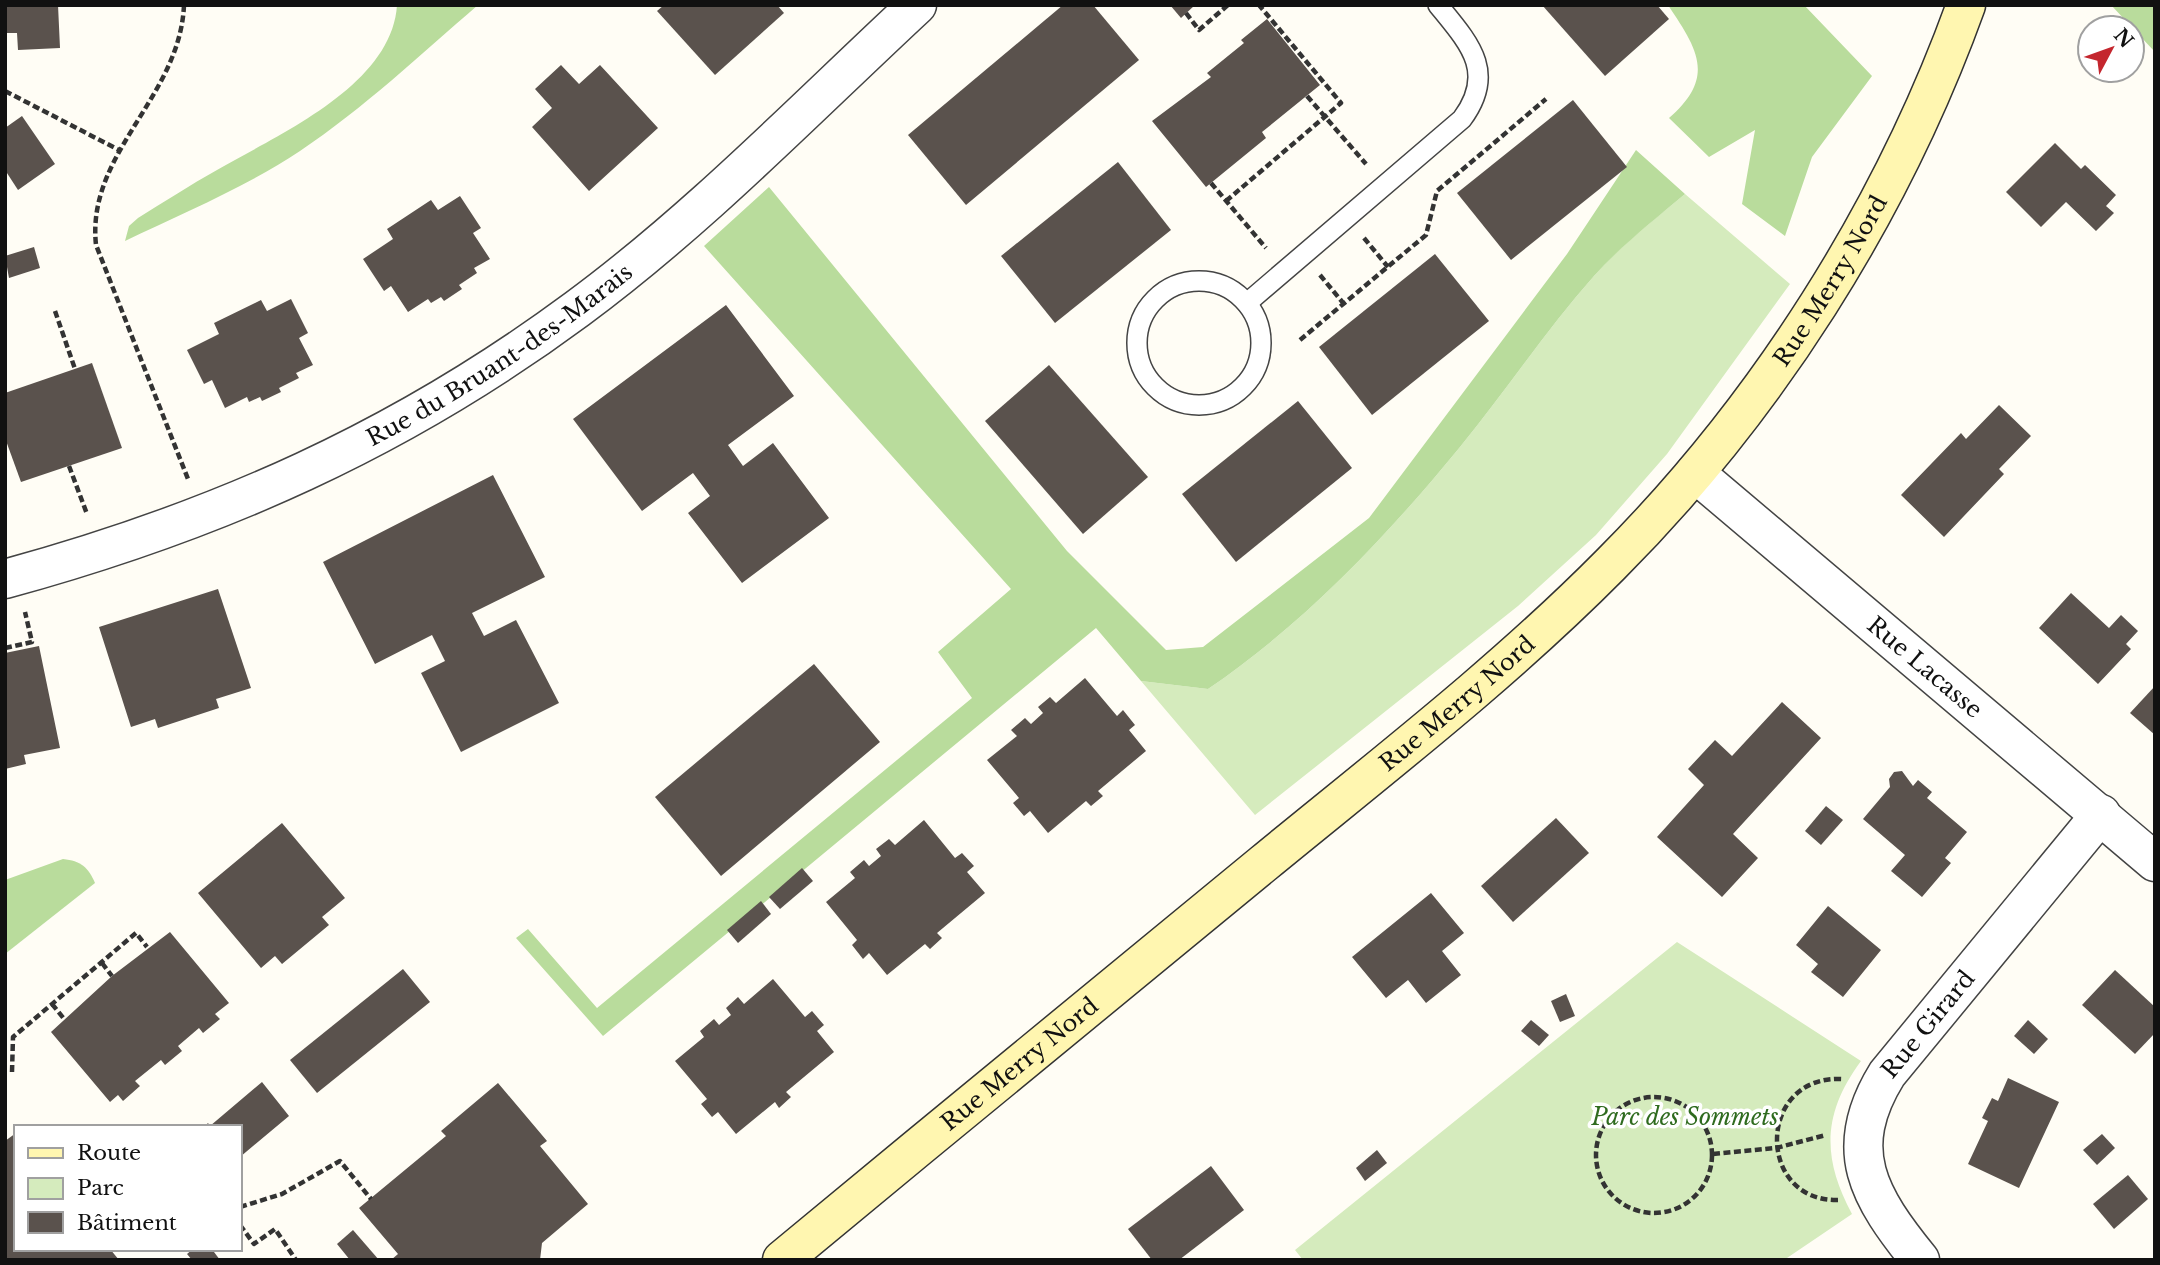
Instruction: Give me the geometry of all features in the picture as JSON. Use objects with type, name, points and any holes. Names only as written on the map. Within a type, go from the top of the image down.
[{"type":"main road","name":"Rue Merry Nord","points":[[782,1260],[1494,672],[1612,563],[1695,472],[1786,353],[1865,225],[1932,90],[1966,5]]},
{"type":"street","name":"Rue du Bruant-des-Marais","points":[[11,578],[203,516],[291,480],[364,444],[452,393],[580,307],[684,220],[917,5]]},
{"type":"street","name":"Rue Lacasse","points":[[1695,472],[2155,862]]},
{"type":"street","name":"Rue Girard","points":[[1870,1107],[1887,1073],[2101,814]]},
{"type":"street","points":[[1870,1107],[1863,1153],[1870,1189],[1879,1208],[1920,1260]]},
{"type":"lane","points":[[1247,303],[1462,119],[1472,106],[1478,89],[1475,55],[1467,40],[1438,5]]},
{"type":"lane","points":[[1194,281],[1214,282],[1232,290],[1247,303],[1258,321],[1262,342],[1258,364],[1248,382],[1232,396],[1212,404],[1191,404],[1170,398],[1155,386],[1143,370],[1138,350],[1139,331],[1145,312],[1158,296],[1174,286],[1194,281]]},
{"type":"path","points":[[184,5],[182,28],[174,58],[100,188],[95,207],[96,246],[203,516]]},
{"type":"path","points":[[1186,13],[1199,30],[1228,5]]},
{"type":"path","points":[[1226,201],[1341,103],[1259,5]]},
{"type":"path","points":[[5,91],[121,151]]},
{"type":"path","points":[[1307,96],[1384,186]]},
{"type":"path","points":[[1300,340],[1426,235],[1437,191],[1546,99]]},
{"type":"path","points":[[1210,183],[1285,270]]},
{"type":"path","points":[[1347,218],[1388,267]]},
{"type":"path","points":[[1304,255],[1344,304]]},
{"type":"path","points":[[55,311],[75,369]]},
{"type":"path","points":[[69,466],[100,551]]},
{"type":"path","points":[[5,648],[32,642],[11,578]]},
{"type":"path","points":[[12,1072],[13,1037],[136,933],[147,947]]},
{"type":"path","points":[[102,963],[112,976]]},
{"type":"path","points":[[52,1004],[65,1020]]},
{"type":"path","points":[[1713,1154],[1776,1148],[1870,1107],[1847,1080],[1818,1082],[1805,1087],[1785,1107],[1779,1120],[1776,1148],[1786,1173],[1805,1192],[1818,1197],[1844,1200],[1870,1189]]},
{"type":"path","points":[[1649,1097],[1668,1098],[1686,1106],[1700,1119],[1710,1135],[1713,1154],[1710,1173],[1701,1190],[1687,1203],[1669,1211],[1650,1213],[1632,1208],[1615,1198],[1604,1182],[1597,1164],[1597,1145],[1603,1127],[1615,1112],[1630,1101],[1649,1097]]},
{"type":"path","points":[[242,1206],[282,1194],[340,1161],[371,1199]]},
{"type":"path","points":[[242,1228],[254,1244],[275,1229],[296,1260]]},
{"type":"green space","points":[[397,5],[478,5],[369,99],[300,151],[236,188],[125,241],[129,226],[138,218],[299,124],[354,84],[375,60],[390,34]]},
{"type":"green space","points":[[1668,5],[1804,5],[1872,76],[1812,157],[1785,236],[1742,204],[1755,130],[1709,157],[1669,118],[1693,89],[1697,63],[1687,36]]},
{"type":"green space","points":[[2111,5],[2155,5],[2155,52],[2146,42],[2146,14],[2119,14]]},
{"type":"green space","points":[[1636,150],[1685,194],[1626,244],[1594,276],[1460,447],[1373,546],[1278,636],[1208,689],[1141,681],[1096,628],[603,1036],[516,938],[528,929],[597,1008],[972,698],[938,652],[1011,589],[704,246],[769,187],[1067,551],[1166,650],[1203,647],[1369,518],[1567,254]]},
{"type":"green space","points":[[1685,194],[1790,284],[1667,454],[1596,535],[1518,606],[1255,815],[1141,681],[1208,689],[1243,664],[1311,607],[1373,546],[1432,480],[1594,276],[1626,243]]},
{"type":"green space","points":[[63,859],[83,866],[95,883],[5,954],[5,880]]},
{"type":"green space","name":"Parc des Sommets","points":[[1677,942],[1861,1061],[1839,1099],[1831,1136],[1835,1174],[1852,1214],[1784,1260],[1303,1260],[1295,1250]]},
{"type":"building","points":[[5,5],[58,5],[60,48],[18,50],[17,33],[5,33]]},
{"type":"building","points":[[664,5],[777,5],[784,13],[715,75],[657,11]]},
{"type":"building","points":[[1063,5],[1093,5],[1139,60],[966,205],[908,135]]},
{"type":"building","points":[[1170,5],[1195,5],[1181,18]]},
{"type":"building","points":[[1542,5],[1657,5],[1669,19],[1605,76]]},
{"type":"building","points":[[1267,19],[1320,85],[1262,132],[1266,138],[1206,187],[1152,121],[1211,77],[1207,73],[1244,43],[1241,40]]},
{"type":"building","points":[[561,65],[579,84],[600,65],[658,128],[589,191],[532,127],[552,108],[535,89]]},
{"type":"building","points":[[1573,100],[1627,167],[1511,260],[1457,193]]},
{"type":"building","points":[[22,116],[55,164],[18,190],[5,170],[5,128]]},
{"type":"building","points":[[2055,143],[2081,169],[2085,165],[2116,195],[2106,206],[2114,213],[2096,231],[2066,202],[2041,227],[2006,192]]},
{"type":"building","points":[[1118,162],[1171,230],[1055,323],[1001,256]]},
{"type":"building","points":[[460,196],[481,228],[473,233],[490,259],[474,268],[477,273],[459,285],[462,289],[444,301],[441,297],[431,303],[428,299],[408,312],[391,286],[384,291],[363,259],[393,239],[387,229],[431,200],[438,210]]},
{"type":"building","points":[[34,247],[40,268],[9,278],[5,256]]},
{"type":"building","points":[[1435,254],[1489,321],[1372,415],[1319,347]]},
{"type":"building","points":[[291,299],[308,333],[299,338],[313,365],[296,373],[299,378],[279,388],[281,392],[262,401],[260,397],[249,402],[247,397],[225,408],[212,380],[204,384],[187,350],[219,334],[214,323],[261,300],[267,311]]},
{"type":"building","points":[[726,305],[794,396],[728,445],[743,466],[773,443],[829,518],[742,583],[688,513],[710,496],[693,473],[642,511],[573,419]]},
{"type":"building","points":[[92,363],[122,448],[21,482],[5,438],[5,393]]},
{"type":"building","points":[[1049,365],[1148,477],[1083,534],[985,421]]},
{"type":"building","points":[[1298,401],[1352,468],[1236,562],[1182,494]]},
{"type":"building","points":[[1999,405],[2031,436],[1999,469],[2004,474],[1944,537],[1901,495],[1961,433],[1966,439]]},
{"type":"building","points":[[493,475],[545,577],[472,613],[484,636],[516,620],[559,703],[461,752],[421,673],[445,661],[432,635],[375,664],[323,562]]},
{"type":"building","points":[[218,589],[251,688],[216,699],[219,708],[158,728],[155,719],[131,727],[99,627]]},
{"type":"building","points":[[2071,593],[2109,628],[2121,615],[2138,631],[2126,644],[2131,649],[2098,684],[2039,628]]},
{"type":"building","points":[[39,646],[60,748],[24,755],[26,764],[5,769],[5,653]]},
{"type":"building","points":[[814,664],[880,742],[721,876],[655,797]]},
{"type":"building","points":[[1085,678],[1117,716],[1123,710],[1135,725],[1129,730],[1146,751],[1098,791],[1103,796],[1091,806],[1086,801],[1048,833],[1030,811],[1024,816],[1013,803],[1019,798],[987,760],[1017,736],[1011,730],[1025,718],[1031,724],[1043,713],[1038,707],[1050,697],[1056,703]]},
{"type":"building","points":[[2155,686],[2155,735],[2130,713]]},
{"type":"building","points":[[1782,702],[1821,738],[1733,834],[1758,858],[1722,897],[1657,837],[1704,785],[1688,769],[1715,740],[1732,756]]},
{"type":"building","points":[[1902,771],[1913,786],[1918,780],[1932,792],[1927,798],[1967,832],[1945,858],[1951,863],[1922,897],[1891,871],[1905,855],[1863,819],[1890,787],[1889,779],[1894,772]]},
{"type":"building","points":[[1826,806],[1843,820],[1821,845],[1805,831]]},
{"type":"building","points":[[1556,818],[1589,853],[1513,922],[1481,886]]},
{"type":"building","points":[[924,820],[955,858],[962,853],[974,866],[967,872],[985,893],[937,933],[942,938],[930,949],[925,944],[887,975],[869,953],[863,959],[852,945],[857,940],[826,902],[855,878],[850,872],[864,860],[869,866],[881,856],[876,849],[889,839],[895,845]]},
{"type":"building","points":[[282,823],[345,898],[322,917],[329,925],[282,964],[275,956],[261,968],[198,893]]},
{"type":"building","points":[[802,868],[813,881],[780,909],[769,897]]},
{"type":"building","points":[[1431,893],[1464,933],[1442,951],[1461,975],[1426,1003],[1408,980],[1386,998],[1352,957]]},
{"type":"building","points":[[761,901],[771,914],[738,943],[727,930]]},
{"type":"building","points":[[1828,906],[1881,950],[1843,997],[1811,972],[1818,964],[1796,945]]},
{"type":"building","points":[[170,932],[229,1003],[215,1014],[220,1019],[203,1033],[199,1028],[178,1046],[182,1051],[165,1065],[161,1060],[135,1081],[140,1086],[123,1101],[118,1095],[110,1102],[51,1032],[112,976]]},
{"type":"building","points":[[403,969],[430,1002],[317,1093],[290,1060]]},
{"type":"building","points":[[2115,970],[2155,1007],[2155,1033],[2135,1054],[2082,1005]]},
{"type":"building","points":[[773,979],[805,1017],[812,1011],[824,1025],[817,1031],[834,1052],[786,1092],[791,1097],[779,1108],[775,1102],[736,1134],[718,1112],[712,1117],[701,1104],[707,1099],[675,1061],[704,1037],[700,1031],[714,1019],[719,1025],[731,1015],[726,1008],[738,997],[744,1004]]},
{"type":"building","points":[[1566,994],[1575,1016],[1560,1022],[1551,1001]]},
{"type":"building","points":[[1531,1020],[1549,1035],[1539,1046],[1521,1031]]},
{"type":"building","points":[[2028,1020],[2048,1039],[2034,1054],[2014,1036]]},
{"type":"building","points":[[2008,1078],[2059,1102],[2019,1188],[1968,1164],[1988,1121],[1982,1118],[1992,1098],[1998,1101]]},
{"type":"building","points":[[262,1082],[289,1116],[242,1155],[242,1125],[211,1125]]},
{"type":"building","points":[[498,1083],[547,1141],[540,1146],[588,1204],[542,1243],[540,1260],[391,1260],[398,1254],[359,1208],[446,1136],[441,1131]]},
{"type":"building","points":[[14,1134],[14,1251],[112,1251],[119,1260],[5,1260],[5,1141]]},
{"type":"building","points":[[2102,1134],[2115,1148],[2097,1165],[2083,1150]]},
{"type":"building","points":[[1377,1150],[1387,1163],[1365,1181],[1356,1168]]},
{"type":"building","points":[[1211,1166],[1244,1210],[1179,1260],[1152,1260],[1128,1229]]},
{"type":"building","points":[[2128,1175],[2148,1199],[2114,1229],[2093,1204]]},
{"type":"building","points":[[353,1230],[379,1260],[350,1260],[337,1244]]},
{"type":"building","points":[[191,1251],[215,1251],[220,1260],[192,1260],[187,1254]]}]
